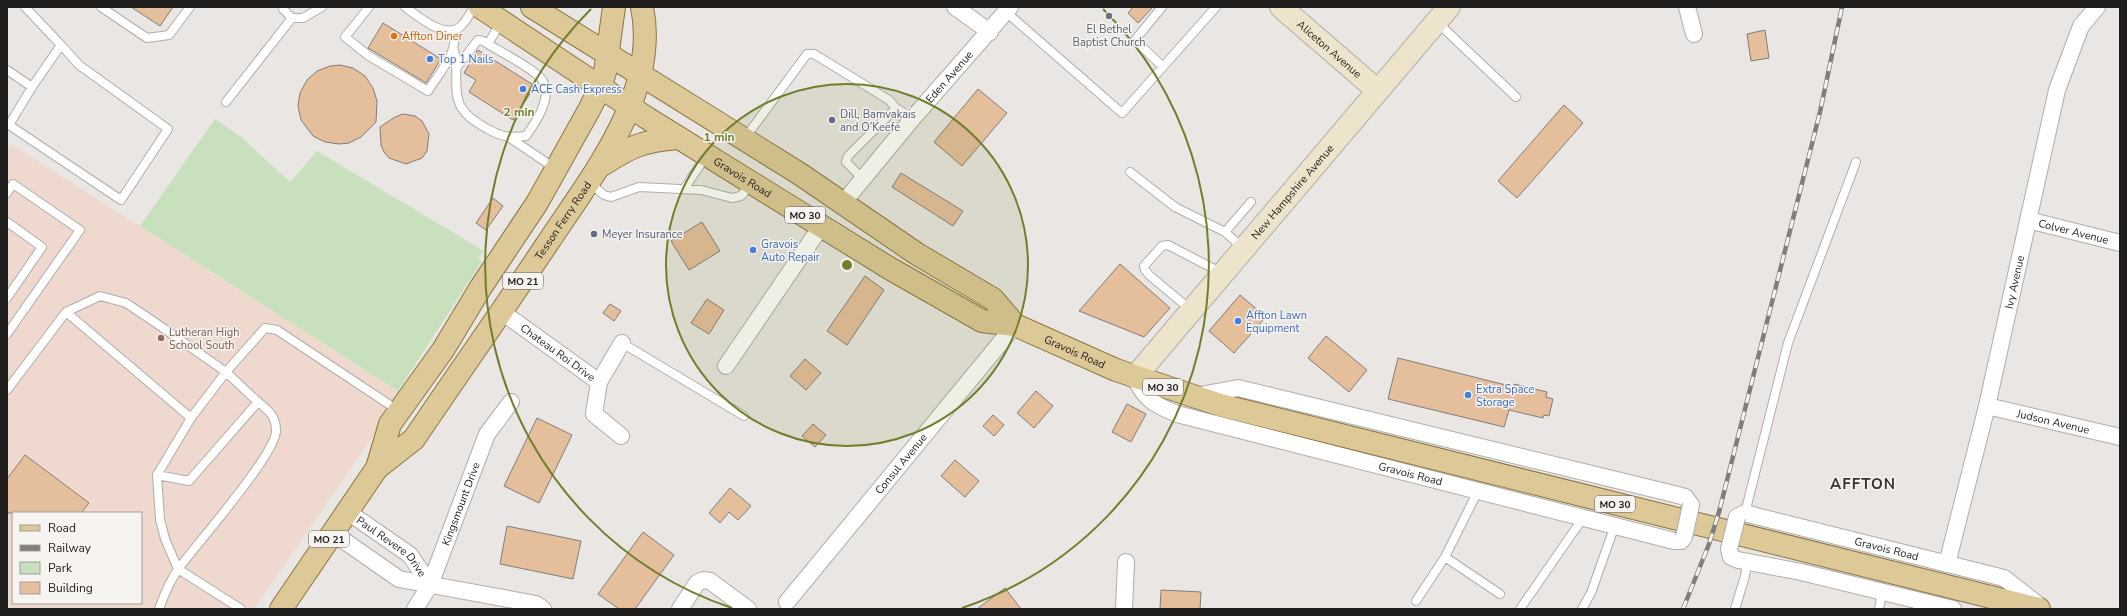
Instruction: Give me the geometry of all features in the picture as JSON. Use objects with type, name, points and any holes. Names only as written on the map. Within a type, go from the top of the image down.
[{"type":"main road","name":"Gravois Road","points":[[480,7],[600,88],[678,138],[822,225],[888,268],[982,322],[1015,325],[1135,377],[1192,397],[1309,428],[2039,609]]},
{"type":"main road","name":"Gravois Road","points":[[532,7],[745,139],[843,203],[917,254],[993,299],[1015,325]]},
{"type":"main road","points":[[608,55],[614,7]]},
{"type":"main road","name":"Tesson Ferry Road","points":[[377,468],[414,439],[594,175],[618,132],[629,106],[645,54],[646,37],[642,7]]},
{"type":"main road","name":"MO 21","points":[[600,88],[608,55]]},
{"type":"main road","name":"Tesson Ferry Road","points":[[281,609],[377,468],[390,424],[443,350],[481,286],[537,203],[600,88]]},
{"type":"main road","points":[[594,175],[635,145],[648,141],[678,138]]},
{"type":"street","points":[[955,7],[990,32]]},
{"type":"street","name":"Aliceton Avenue","points":[[1281,7],[1378,91]]},
{"type":"street","points":[[1687,7],[1694,34]]},
{"type":"street","name":"Ivy Avenue","points":[[1947,564],[1987,406],[2057,90],[2081,26],[2097,7]]},
{"type":"street","name":"Eden Avenue","points":[[843,203],[912,118],[1008,10]]},
{"type":"street","name":"New Hampshire Avenue","points":[[1135,377],[1442,14]]},
{"type":"street","name":"Colver Avenue","points":[[2028,220],[2120,243]]},
{"type":"street","points":[[726,366],[822,225]]},
{"type":"street","name":"Chateau Roi Drive","points":[[502,312],[599,382],[594,414],[621,436]]},
{"type":"street","name":"Consul Avenue","points":[[787,602],[1015,325]]},
{"type":"street","points":[[599,382],[622,343]]},
{"type":"street","name":"Gravois Road","points":[[1135,377],[1141,392],[1160,407],[1177,414],[1674,541],[1681,540],[1684,537],[1691,505],[1685,497],[1238,388],[1192,397]]},
{"type":"street","name":"Kingsmount Drive","points":[[415,609],[430,585],[487,434],[511,402]]},
{"type":"street","name":"Judson Avenue","points":[[1987,406],[2120,437]]},
{"type":"street","name":"Paul Revere Drive","points":[[348,512],[410,555],[430,585]]},
{"type":"street","points":[[1741,515],[1728,549],[1731,557],[1747,562],[1802,572],[1945,608]]},
{"type":"street","name":"Gravois Road","points":[[1741,515],[2004,578],[2044,609]]},
{"type":"street","name":"Paul Revere Drive","points":[[333,533],[399,579],[536,604],[543,609]]},
{"type":"street","points":[[1124,609],[1126,562]]},
{"type":"street","points":[[680,609],[697,583],[703,580],[710,581],[748,609]]},
{"type":"lane","points":[[25,7],[61,45],[79,65],[168,129],[121,200],[8,126],[32,87],[61,45]]},
{"type":"lane","points":[[101,7],[147,38],[169,35],[190,7]]},
{"type":"lane","points":[[283,7],[283,9],[292,18],[303,18],[322,7]]},
{"type":"lane","points":[[369,7],[345,37],[369,56],[428,91],[454,50]]},
{"type":"lane","points":[[405,7],[432,25],[445,31],[453,31],[462,26],[474,7]]},
{"type":"lane","points":[[1162,7],[1135,40],[1163,67]]},
{"type":"lane","points":[[1008,10],[1122,113],[1216,7]]},
{"type":"lane","points":[[1442,14],[1516,97]]},
{"type":"lane","points":[[226,102],[292,18]]},
{"type":"lane","points":[[488,44],[502,22]]},
{"type":"lane","points":[[453,31],[456,38],[454,50],[457,67],[455,79],[456,94],[464,114],[493,132],[510,138],[556,169]]},
{"type":"lane","points":[[457,67],[478,40],[488,44],[533,72],[542,81],[545,93],[541,112],[526,136],[510,138]]},
{"type":"lane","points":[[745,139],[807,54],[814,54],[889,100],[896,108],[912,118]]},
{"type":"lane","points":[[7,70],[32,87]]},
{"type":"lane","points":[[862,178],[846,162],[848,156],[896,108]]},
{"type":"lane","points":[[684,189],[706,154]]},
{"type":"lane","points":[[1741,515],[1788,343],[1856,162]]},
{"type":"lane","points":[[1130,172],[1175,207],[1225,232],[1244,248]]},
{"type":"lane","points":[[594,175],[604,195],[611,197],[639,187],[701,190],[732,198],[741,196],[751,182]]},
{"type":"lane","points":[[7,193],[14,184],[80,230],[7,334]]},
{"type":"lane","points":[[1225,232],[1251,202]]},
{"type":"lane","points":[[7,222],[42,247],[7,298]]},
{"type":"lane","points":[[1191,310],[1149,275],[1144,266],[1162,246],[1168,245],[1222,274]]},
{"type":"lane","points":[[7,390],[66,312],[100,296],[126,303],[226,372],[273,414],[276,433],[270,446],[213,527],[178,569],[165,592],[159,609]]},
{"type":"lane","points":[[66,312],[191,418]]},
{"type":"lane","points":[[241,609],[178,569],[165,540],[160,519],[156,475],[191,418],[226,372],[265,328],[277,330],[399,411]]},
{"type":"lane","points":[[622,343],[744,416]]},
{"type":"lane","points":[[156,475],[189,481],[258,402]]},
{"type":"lane","points":[[1416,601],[1445,557],[1478,491]]},
{"type":"lane","points":[[1520,609],[1583,518]]},
{"type":"lane","points":[[1582,609],[1591,593],[1615,525]]},
{"type":"lane","points":[[1445,557],[1500,594]]},
{"type":"lane","points":[[1735,609],[1745,576],[1747,562]]},
{"type":"lane","points":[[1879,609],[1882,592]]},
{"type":"shaded area","name":"Lutheran High School South","points":[[11,144],[402,394],[254,609],[7,609],[7,150]]},
{"type":"green space","points":[[215,119],[240,136],[290,182],[317,151],[484,251],[478,258],[482,261],[398,391],[140,226]]},
{"type":"building","points":[[131,7],[173,7],[160,26]]},
{"type":"building","points":[[1133,7],[1153,7],[1138,23],[1128,13]]},
{"type":"building","points":[[383,23],[441,59],[426,83],[368,48]]},
{"type":"building","points":[[1765,30],[1769,58],[1751,61],[1747,34]]},
{"type":"building","points":[[478,50],[535,86],[513,120],[469,92],[476,80],[464,73]]},
{"type":"building","points":[[340,65],[353,68],[365,76],[373,88],[377,101],[376,122],[361,137],[349,143],[339,144],[325,142],[313,136],[301,120],[298,106],[300,93],[307,80],[317,71],[330,66]]},
{"type":"building","points":[[978,89],[1007,113],[962,166],[934,142]]},
{"type":"building","points":[[1564,105],[1583,123],[1517,198],[1498,181]]},
{"type":"building","points":[[403,114],[415,116],[422,121],[429,134],[427,151],[422,158],[406,164],[389,158],[381,145],[380,127],[395,117]]},
{"type":"building","points":[[901,173],[963,211],[953,226],[892,187]]},
{"type":"building","points":[[493,198],[503,206],[486,230],[476,223]]},
{"type":"building","points":[[702,222],[720,251],[689,270],[671,241]]},
{"type":"building","points":[[1120,264],[1170,308],[1144,337],[1079,311]]},
{"type":"building","points":[[865,276],[884,290],[847,345],[827,331]]},
{"type":"building","points":[[1240,295],[1266,317],[1234,353],[1209,331]]},
{"type":"building","points":[[707,299],[724,310],[709,334],[691,323]]},
{"type":"building","points":[[610,304],[621,311],[614,321],[603,313]]},
{"type":"building","points":[[1326,336],[1367,370],[1349,392],[1308,358]]},
{"type":"building","name":"Extra Space Storage","points":[[1398,358],[1514,387],[1514,384],[1547,392],[1546,397],[1553,399],[1549,416],[1544,415],[1543,418],[1509,410],[1504,427],[1388,399]]},
{"type":"building","points":[[805,359],[821,373],[806,390],[790,376]]},
{"type":"building","points":[[1036,391],[1053,406],[1034,428],[1017,413]]},
{"type":"building","points":[[1127,404],[1146,414],[1131,442],[1112,432]]},
{"type":"building","points":[[993,415],[1004,425],[994,436],[983,426]]},
{"type":"building","points":[[537,418],[572,435],[539,503],[504,486]]},
{"type":"building","points":[[813,424],[826,435],[815,447],[802,436]]},
{"type":"building","points":[[25,455],[89,503],[82,512],[7,513],[7,479]]},
{"type":"building","points":[[955,460],[979,481],[965,497],[941,476]]},
{"type":"building","points":[[730,488],[751,506],[738,520],[729,512],[720,523],[709,513]]},
{"type":"building","points":[[507,526],[581,541],[573,579],[500,564]]},
{"type":"building","points":[[643,532],[674,555],[635,609],[619,609],[598,594]]},
{"type":"building","points":[[1005,588],[1021,609],[977,609]]},
{"type":"building","points":[[1161,590],[1201,592],[1200,609],[1160,609]]},
{"type":"railway","points":[[1683,609],[1709,544],[1719,512],[1820,112],[1842,7]]},
{"type":"place","name":"El Bethel Baptist Church","points":[[1109,16]]},
{"type":"place","name":"Affton Diner","points":[[394,36]]},
{"type":"place","name":"Top 1 Nails","points":[[430,59]]},
{"type":"place","name":"ACE Cash Express","points":[[523,89]]},
{"type":"place","name":"Dill, Bamvakais and O’Keefe","points":[[832,120]]},
{"type":"place","name":"Meyer Insurance","points":[[594,234]]},
{"type":"place","name":"Gravois Auto Repair","points":[[753,250]]},
{"type":"place","name":"Affton Lawn Equipment","points":[[1238,321]]},
{"type":"place","name":"Lutheran High School South","points":[[161,338]]},
{"type":"place","name":"Extra Space Storage","points":[[1468,395]]},
{"type":"district","name":"AFFTON","points":[[1863,484]]}]
